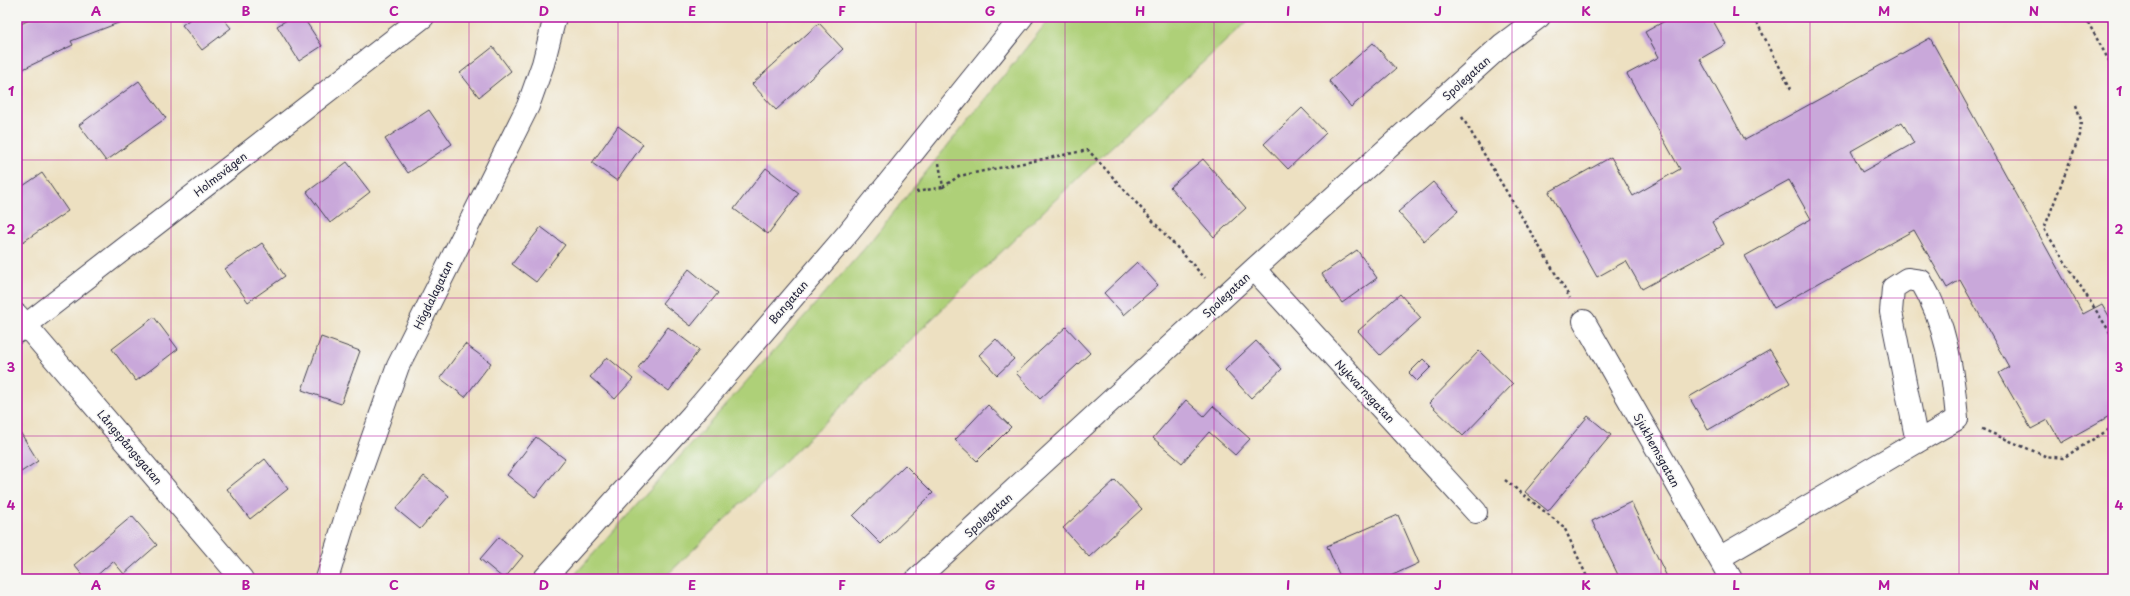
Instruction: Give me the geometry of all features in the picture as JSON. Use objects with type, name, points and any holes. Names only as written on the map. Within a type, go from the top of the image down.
[{"type":"street","name":"Holmsvägen","points":[[20,324],[423,17]]},
{"type":"street","name":"Högdalagatan","points":[[327,579],[353,493],[398,366],[528,106],[543,64],[554,17]]},
{"type":"street","name":"Bangatan","points":[[544,579],[692,415],[849,232],[1022,17]]},
{"type":"street","name":"Spolegatan","points":[[918,579],[1223,297],[1503,44],[1539,17]]},
{"type":"street","name":"Nykvarnsgatan","points":[[1254,270],[1476,512]]},
{"type":"street","points":[[1719,558],[1957,419],[1953,371],[1933,302],[1921,281],[1907,279],[1893,288],[1891,312],[1917,442]]},
{"type":"street","name":"Sjukhemsgatan","points":[[1584,321],[1731,579]]},
{"type":"street","name":"Långspångsgatan","points":[[20,324],[242,579]]},
{"type":"path","points":[[1754,17],[1791,89]]},
{"type":"path","points":[[2085,17],[2113,68]]},
{"type":"path","points":[[1447,95],[1465,121],[1584,321]]},
{"type":"path","points":[[2076,105],[2081,120],[2080,136],[2044,229],[2113,337]]},
{"type":"path","points":[[934,127],[943,187],[959,176],[1088,150],[1223,297]]},
{"type":"path","points":[[1957,419],[2045,456],[2064,458],[2113,427]]},
{"type":"path","points":[[1505,480],[1564,527],[1588,579]]},
{"type":"path","points":[[2108,579],[2113,578]]},
{"type":"green space","points":[[1051,17],[1252,17],[1081,175],[663,579],[571,579],[865,248]]},
{"type":"building","points":[[35,17],[125,17],[126,20],[71,41],[73,45],[17,72],[17,26]]},
{"type":"building","points":[[193,17],[222,17],[231,28],[202,50],[182,25]]},
{"type":"building","points":[[292,17],[303,17],[322,46],[299,61],[277,26]]},
{"type":"building","points":[[1672,17],[1711,17],[1726,44],[1700,59],[1745,140],[1930,38],[2083,314],[2102,304],[2113,323],[2113,414],[2061,443],[2048,420],[2031,429],[1999,373],[2009,367],[1960,280],[1947,288],[1914,230],[1774,308],[1745,256],[1811,219],[1789,180],[1712,222],[1724,244],[1642,289],[1626,261],[1597,277],[1549,192],[1611,157],[1633,196],[1680,169],[1627,74],[1659,57],[1645,32]],"holes":[[[1902,122],[1914,143],[1862,172],[1851,151]]]},
{"type":"building","points":[[819,23],[843,49],[776,110],[752,84]]},
{"type":"building","points":[[1373,43],[1396,69],[1351,107],[1329,81]]},
{"type":"building","points":[[493,47],[511,71],[479,97],[460,73]]},
{"type":"building","points":[[139,81],[166,118],[106,161],[79,125]]},
{"type":"building","points":[[1302,108],[1326,133],[1288,169],[1264,144]]},
{"type":"building","points":[[429,110],[452,144],[408,173],[385,139]]},
{"type":"building","points":[[618,126],[643,144],[617,181],[592,163]]},
{"type":"building","points":[[1203,159],[1246,208],[1214,237],[1170,187]]},
{"type":"building","points":[[347,162],[370,192],[330,223],[307,192]]},
{"type":"building","points":[[766,168],[799,193],[768,234],[734,209]]},
{"type":"building","points":[[42,173],[68,211],[17,246],[17,190]]},
{"type":"building","points":[[1433,182],[1458,211],[1424,241],[1398,212]]},
{"type":"building","points":[[541,227],[565,245],[536,282],[512,264]]},
{"type":"building","points":[[262,243],[285,276],[248,302],[225,269]]},
{"type":"building","points":[[1357,250],[1377,278],[1342,303],[1322,274]]},
{"type":"building","points":[[1137,262],[1158,285],[1124,315],[1104,293]]},
{"type":"building","points":[[689,269],[718,293],[691,326],[662,303]]},
{"type":"building","points":[[1400,294],[1421,318],[1380,355],[1358,331]]},
{"type":"building","points":[[154,317],[178,349],[136,381],[112,349]]},
{"type":"building","points":[[668,327],[699,350],[669,391],[638,368]]},
{"type":"building","points":[[1066,327],[1090,353],[1040,399],[1016,373]]},
{"type":"building","points":[[321,337],[360,351],[341,404],[302,390]]},
{"type":"building","points":[[996,339],[1014,359],[997,375],[979,355]]},
{"type":"building","points":[[1256,341],[1282,369],[1251,398],[1225,370]]},
{"type":"building","points":[[465,344],[491,363],[465,397],[440,378]]},
{"type":"building","points":[[1770,350],[1790,383],[1708,430],[1689,397]]},
{"type":"building","points":[[1479,351],[1513,384],[1463,436],[1429,403]]},
{"type":"building","points":[[607,357],[633,379],[615,399],[590,377]]},
{"type":"building","points":[[1423,359],[1431,367],[1417,381],[1409,373]]},
{"type":"building","points":[[1186,400],[1204,416],[1213,406],[1250,439],[1235,455],[1209,432],[1182,463],[1153,438]]},
{"type":"building","points":[[988,405],[1011,427],[977,461],[955,440]]},
{"type":"building","points":[[1588,416],[1611,435],[1548,511],[1525,492]]},
{"type":"building","points":[[17,427],[38,461],[21,472],[17,464]]},
{"type":"building","points":[[536,437],[565,459],[535,497],[507,475]]},
{"type":"building","points":[[265,459],[288,489],[250,519],[227,489]]},
{"type":"building","points":[[905,465],[933,493],[881,544],[853,516]]},
{"type":"building","points":[[424,476],[449,496],[420,529],[396,509]]},
{"type":"building","points":[[1115,480],[1142,509],[1089,557],[1063,528]]},
{"type":"building","points":[[1631,502],[1668,579],[1620,579],[1592,521]]},
{"type":"building","points":[[1398,515],[1419,563],[1384,579],[1341,579],[1327,546]]},
{"type":"building","points":[[132,516],[157,545],[124,574],[113,561],[93,579],[86,579],[74,565]]},
{"type":"building","points":[[499,537],[523,556],[504,579],[480,559]]}]
